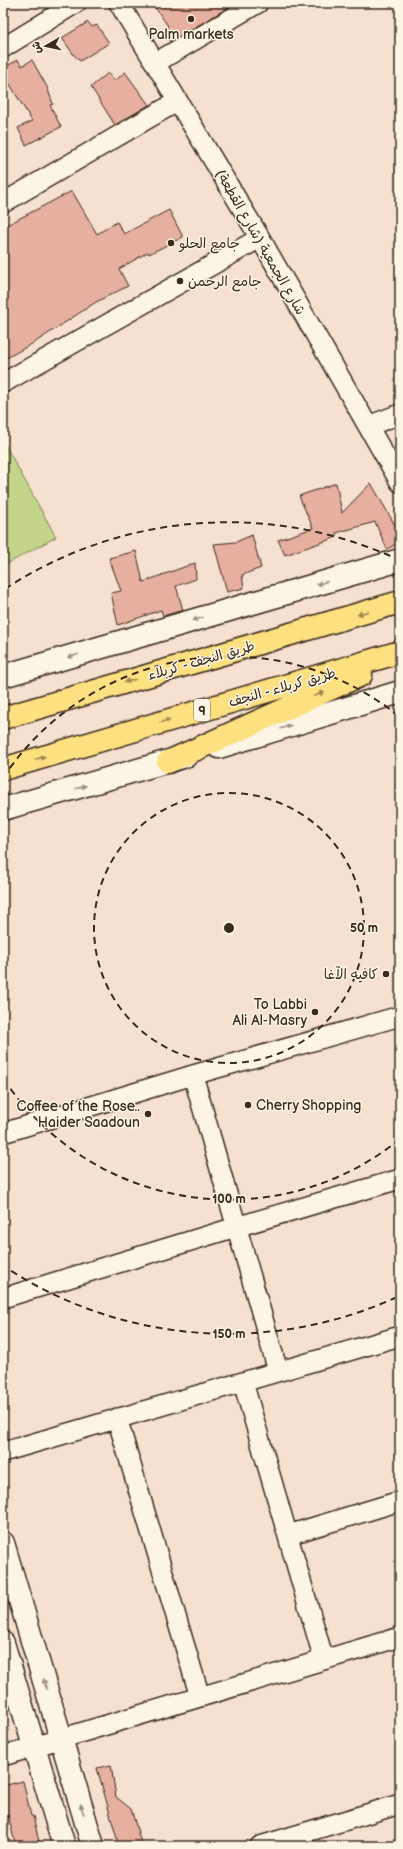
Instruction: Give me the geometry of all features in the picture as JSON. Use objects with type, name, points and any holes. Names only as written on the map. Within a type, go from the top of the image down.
[{"type":"highway","name":"طريق النجف - کربلاء","points":[[3,718],[400,602]]},
{"type":"highway","name":"طريق کربلاء - النجف","points":[[3,769],[400,652]]},
{"type":"highway","points":[[168,762],[400,658]]},
{"type":"main road","points":[[3,676],[400,560]]},
{"type":"main road","points":[[3,809],[168,762],[400,692]]},
{"type":"main road","points":[[3,1543],[93,1846]]},
{"type":"main road","points":[[3,1643],[64,1846]]},
{"type":"main road","points":[[26,1718],[33,1720],[41,1719],[48,1715],[52,1709]]},
{"type":"main road","points":[[43,1776],[48,1770],[56,1766],[64,1766],[70,1769]]},
{"type":"street","points":[[3,48],[76,3]]},
{"type":"street","name":"شارع الجمعية (شارع القطعة)","points":[[119,3],[260,238],[400,482]]},
{"type":"street","points":[[155,63],[258,3]]},
{"type":"street","points":[[3,203],[178,101]]},
{"type":"street","points":[[4,380],[260,238]]},
{"type":"street","points":[[368,426],[400,414]]},
{"type":"street","points":[[3,1133],[192,1076],[400,1016]]},
{"type":"street","points":[[192,1076],[278,1371]]},
{"type":"street","points":[[3,1298],[236,1227],[400,1180]]},
{"type":"street","points":[[3,1452],[400,1336]]},
{"type":"street","points":[[243,1382],[324,1660]]},
{"type":"street","points":[[117,1418],[200,1697]]},
{"type":"street","points":[[288,1535],[400,1501]]},
{"type":"street","points":[[3,1756],[400,1637]]},
{"type":"street","points":[[260,1846],[400,1804]]},
{"type":"green space","points":[[3,441],[56,537],[3,566]]},
{"type":"building","points":[[152,3],[236,3],[170,42],[163,30],[168,26]]},
{"type":"building","points":[[88,22],[92,27],[97,25],[109,43],[80,61],[62,38]]},
{"type":"building","points":[[18,60],[22,66],[32,60],[47,87],[53,104],[50,105],[61,127],[26,145],[18,128],[32,121],[3,73],[3,68]]},
{"type":"building","points":[[125,72],[149,105],[115,125],[91,87],[108,73],[115,81]]},
{"type":"building","points":[[72,191],[97,234],[117,222],[124,234],[169,210],[183,237],[149,254],[148,252],[119,269],[128,286],[96,302],[37,341],[3,360],[3,227]]},
{"type":"building","points":[[336,483],[342,513],[371,483],[400,534],[400,542],[387,549],[375,522],[336,533],[337,537],[285,555],[278,540],[313,528],[299,496]]},
{"type":"building","points":[[252,535],[261,568],[242,575],[244,588],[227,592],[214,544],[236,542]]},
{"type":"building","points":[[136,551],[143,582],[195,563],[196,579],[176,586],[183,610],[163,616],[161,610],[118,625],[111,593],[121,591],[109,558]]},
{"type":"building","points":[[111,1765],[116,1797],[131,1809],[142,1846],[119,1846],[97,1768]]},
{"type":"building","points":[[23,1781],[40,1846],[25,1846],[24,1841],[15,1843],[8,1815],[6,1816],[3,1806],[3,1786]]},
{"type":"place","name":"Palm markets","points":[[191,19]]},
{"type":"place","name":"جامع الحلو","points":[[171,243]]},
{"type":"place","name":"جامع الرحمن","points":[[180,281]]},
{"type":"place","name":"كافيه الآغا","points":[[386,974]]},
{"type":"place","name":"To Labbi Ali Al-Masry","points":[[315,1012]]},
{"type":"place","name":"Cherry Shopping","points":[[248,1105]]},
{"type":"place","name":"Coffee of the Rose.. Haider Saadoun","points":[[148,1114]]}]
